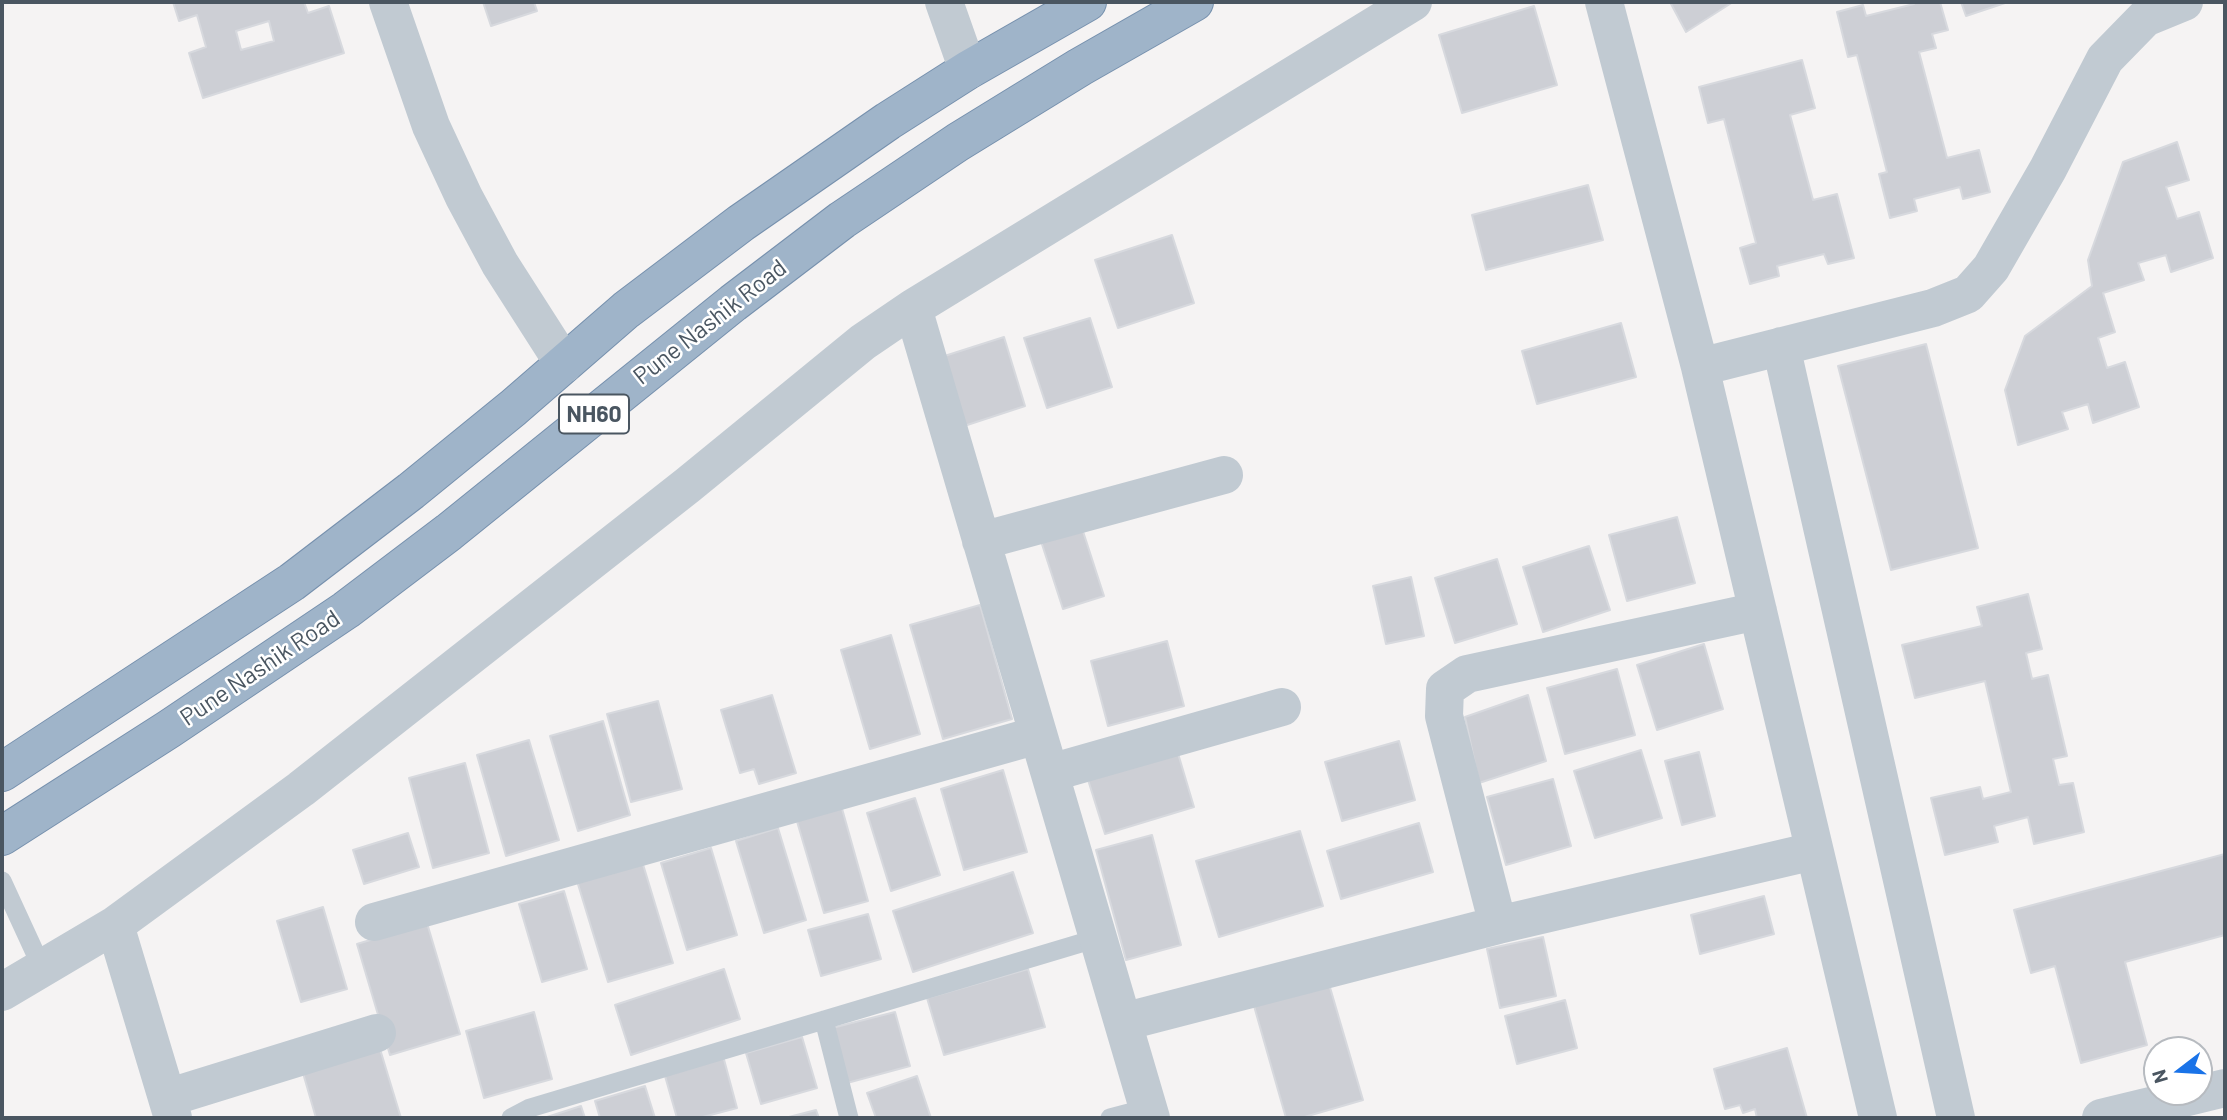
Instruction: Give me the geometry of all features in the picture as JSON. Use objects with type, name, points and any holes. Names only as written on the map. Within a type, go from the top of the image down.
[{"type":"highway","name":"NH60","points":[[2,772],[292,582],[411,491],[626,310],[741,223],[888,121],[968,70],[1087,2]]},
{"type":"highway","name":"Pune Nashik Road","points":[[2,836],[169,729],[345,610],[449,532],[733,303],[842,220],[958,142],[1194,2]]},
{"type":"street","points":[[388,2],[431,126],[464,197],[500,264],[564,364]]},
{"type":"street","points":[[944,2],[968,70]]},
{"type":"street","points":[[2,992],[115,925],[302,789],[688,485],[863,342],[913,308],[1413,2]]},
{"type":"street","points":[[1604,2],[1700,367],[1878,1118]]},
{"type":"street","points":[[1700,367],[1933,308],[1968,295],[1991,268],[2048,169],[2105,59],[2145,18],[2184,2]]},
{"type":"street","points":[[913,308],[1149,1113]]},
{"type":"street","points":[[1781,346],[1956,1118]]},
{"type":"street","points":[[981,541],[1224,475]]},
{"type":"street","points":[[1497,925],[1444,716],[1445,689],[1467,674],[1758,611]]},
{"type":"street","points":[[1049,773],[1282,707]]},
{"type":"street","points":[[374,922],[1038,735]]},
{"type":"street","points":[[1123,1022],[1497,925],[1814,851]]},
{"type":"street","points":[[115,925],[170,1108],[377,1033]]},
{"type":"street","points":[[2101,1118],[2225,1088]]},
{"type":"lane","points":[[2,881],[42,968]]},
{"type":"lane","points":[[510,1118],[530,1108],[1098,938]]},
{"type":"lane","points":[[824,1020],[849,1118]]},
{"type":"lane","points":[[1110,1118],[1149,1113]]},
{"type":"building","points":[[173,2],[304,2],[308,13],[329,6],[344,53],[203,98],[189,53],[206,47],[197,15],[179,21]],"holes":[[[269,21],[274,41],[241,50],[236,31]]]},
{"type":"building","points":[[483,2],[534,2],[537,11],[491,26]]},
{"type":"building","points":[[1670,2],[1733,2],[1686,32]]},
{"type":"building","points":[[1913,2],[1940,2],[1948,30],[1932,34],[1936,48],[1919,52],[1947,158],[1979,150],[1990,192],[1963,199],[1960,187],[1914,199],[1917,211],[1890,218],[1879,174],[1887,172],[1857,55],[1848,57],[1837,12],[1863,5],[1866,16],[1914,4]]},
{"type":"building","points":[[1961,2],[2008,2],[1966,16]]},
{"type":"building","points":[[1534,6],[1557,85],[1462,113],[1439,35]]},
{"type":"building","points":[[1802,60],[1815,108],[1790,115],[1813,200],[1837,194],[1854,258],[1828,264],[1824,254],[1777,266],[1779,276],[1750,284],[1740,248],[1756,243],[1724,119],[1708,123],[1699,87]]},
{"type":"building","points":[[2177,142],[2189,180],[2166,187],[2177,219],[2199,212],[2213,258],[2171,272],[2166,255],[2138,263],[2144,280],[2103,293],[2115,332],[2098,338],[2107,368],[2125,362],[2139,407],[2093,423],[2088,404],[2062,412],[2068,429],[2018,445],[2005,390],[2025,336],[2092,286],[2088,260],[2123,162]]},
{"type":"building","points":[[1588,185],[1603,240],[1486,270],[1472,215]]},
{"type":"building","points":[[1172,235],[1194,303],[1118,328],[1095,260]]},
{"type":"building","points":[[1090,318],[1112,387],[1047,408],[1024,338]]},
{"type":"building","points":[[1621,323],[1636,377],[1537,404],[1522,351]]},
{"type":"building","points":[[1004,337],[1025,406],[955,429],[932,360]]},
{"type":"building","points":[[1926,344],[1978,548],[1891,570],[1838,366]]},
{"type":"building","points":[[1677,517],[1695,583],[1627,601],[1609,535]]},
{"type":"building","points":[[1080,522],[1104,596],[1063,609],[1039,535]]},
{"type":"building","points":[[1589,546],[1610,610],[1543,632],[1523,567]]},
{"type":"building","points":[[1497,559],[1517,624],[1455,643],[1435,578]]},
{"type":"building","points":[[1411,577],[1424,636],[1386,644],[1373,586]]},
{"type":"building","points":[[2028,594],[2042,649],[2026,653],[2032,679],[2048,675],[2067,756],[2053,759],[2059,785],[2073,783],[2084,832],[2034,844],[2028,817],[1994,826],[1998,842],[1945,855],[1931,798],[1980,787],[1983,799],[2011,792],[1985,681],[1915,698],[1902,645],[1982,626],[1977,607]]},
{"type":"building","points":[[980,605],[1012,719],[943,739],[910,625]]},
{"type":"building","points":[[891,635],[920,734],[870,749],[841,650]]},
{"type":"building","points":[[1167,641],[1184,706],[1108,726],[1091,661]]},
{"type":"building","points":[[1704,644],[1723,709],[1657,730],[1637,665]]},
{"type":"building","points":[[1617,669],[1635,735],[1565,754],[1547,688]]},
{"type":"building","points":[[772,695],[796,773],[759,784],[754,769],[740,773],[721,710]]},
{"type":"building","points":[[1528,695],[1546,761],[1479,783],[1465,717]]},
{"type":"building","points":[[658,701],[682,789],[631,802],[607,714]]},
{"type":"building","points":[[603,721],[630,815],[578,831],[550,736]]},
{"type":"building","points":[[529,740],[559,840],[506,856],[477,755]]},
{"type":"building","points":[[1174,740],[1194,807],[1105,834],[1084,767]]},
{"type":"building","points":[[1399,741],[1415,800],[1342,821],[1325,762]]},
{"type":"building","points":[[1641,750],[1662,818],[1595,838],[1574,771]]},
{"type":"building","points":[[1699,752],[1715,816],[1682,825],[1665,761]]},
{"type":"building","points":[[465,763],[489,853],[433,868],[409,778]]},
{"type":"building","points":[[1003,770],[1027,852],[964,870],[941,789]]},
{"type":"building","points":[[1553,779],[1571,846],[1506,865],[1487,797]]},
{"type":"building","points":[[915,798],[940,875],[891,891],[867,813]]},
{"type":"building","points":[[841,805],[868,901],[824,913],[796,818]]},
{"type":"building","points":[[1419,823],[1433,872],[1341,899],[1327,851]]},
{"type":"building","points":[[778,828],[806,920],[764,933],[736,841]]},
{"type":"building","points":[[1300,831],[1323,906],[1219,937],[1196,861]]},
{"type":"building","points":[[408,833],[419,867],[364,884],[353,850]]},
{"type":"building","points":[[1152,835],[1181,945],[1126,960],[1096,850]]},
{"type":"building","points":[[711,848],[737,935],[687,950],[661,863]]},
{"type":"building","points":[[2225,854],[2225,935],[2125,962],[2145,1036],[2143,1046],[2081,1063],[2055,966],[2031,973],[2014,910]]},
{"type":"building","points":[[642,861],[673,963],[608,982],[577,881]]},
{"type":"building","points":[[1013,872],[1033,933],[913,972],[893,911]]},
{"type":"building","points":[[564,891],[587,969],[542,982],[519,904]]},
{"type":"building","points":[[1764,896],[1774,934],[1700,954],[1691,915]]},
{"type":"building","points":[[323,907],[347,989],[301,1002],[277,921]]},
{"type":"building","points":[[868,914],[881,959],[821,976],[808,930]]},
{"type":"building","points":[[427,923],[460,1034],[390,1055],[357,944]]},
{"type":"building","points":[[1543,937],[1556,996],[1500,1008],[1487,949]]},
{"type":"building","points":[[724,969],[740,1019],[631,1055],[615,1005]]},
{"type":"building","points":[[1028,969],[1045,1027],[944,1055],[927,998]]},
{"type":"building","points":[[1329,984],[1363,1100],[1301,1118],[1286,1118],[1254,1006]]},
{"type":"building","points":[[1565,1000],[1577,1048],[1517,1064],[1505,1016]]},
{"type":"building","points":[[534,1012],[552,1079],[484,1098],[466,1031]]},
{"type":"building","points":[[895,1012],[910,1066],[847,1083],[832,1028]]},
{"type":"building","points":[[802,1037],[817,1088],[761,1104],[746,1053]]},
{"type":"building","points":[[1787,1048],[1807,1118],[1757,1118],[1755,1109],[1743,1113],[1740,1105],[1725,1109],[1714,1069]]},
{"type":"building","points":[[380,1049],[401,1118],[316,1118],[303,1073]]},
{"type":"building","points":[[722,1052],[737,1108],[699,1118],[677,1118],[663,1069]]},
{"type":"building","points":[[917,1076],[931,1118],[876,1118],[867,1093]]},
{"type":"building","points":[[645,1086],[655,1118],[600,1118],[595,1101]]},
{"type":"building","points":[[581,1106],[585,1118],[544,1118]]},
{"type":"building","points":[[816,1110],[819,1118],[785,1118]]}]
